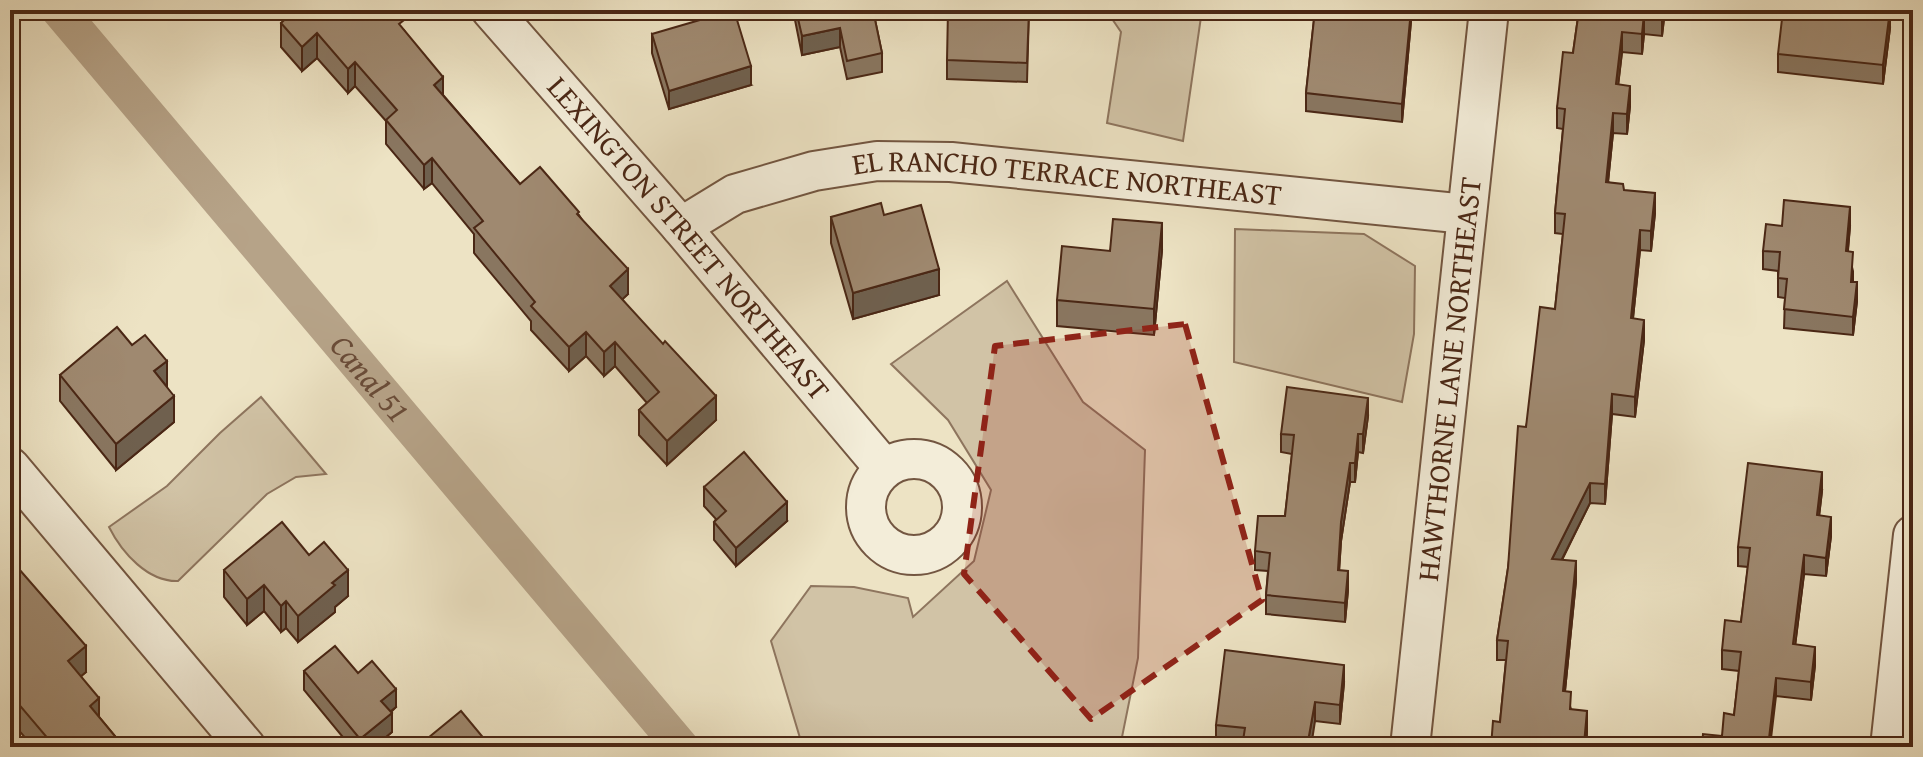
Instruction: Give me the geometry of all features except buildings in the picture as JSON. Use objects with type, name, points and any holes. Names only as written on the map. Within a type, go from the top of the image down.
[{"type":"street","name":"LEXINGTON STREET NORTHEAST","points":[[491,10],[681,227],[884,468]]},
{"type":"street","name":"HAWTHORNE LANE NORTHEAST","points":[[1410,747],[1489,10]]},
{"type":"street","name":"EL RANCHO TERRACE NORTHEAST","points":[[681,227],[735,194],[814,171],[877,161],[951,162],[1466,214]]},
{"type":"street","points":[[10,467],[246,747]]},
{"type":"street","points":[[1890,747],[1913,535]]},
{"type":"highlighted area","points":[[1185,324],[1262,600],[1091,719],[964,574],[995,346]]},
{"type":"shaded area","points":[[1106,10],[1202,10],[1183,141],[1107,123],[1121,32]]},
{"type":"shaded area","points":[[1235,229],[1364,234],[1415,266],[1414,334],[1402,402],[1234,362]]},
{"type":"shaded area","points":[[1007,281],[1083,402],[1145,450],[1138,658],[1120,747],[807,747],[800,738],[771,641],[811,586],[854,587],[908,598],[913,617],[974,561],[991,490],[948,420],[891,364]]},
{"type":"shaded area","points":[[261,397],[326,474],[296,477],[267,494],[178,581],[156,577],[146,571],[121,547],[109,527],[167,486]]},
{"type":"waterway","name":"Canal 51","points":[[59,10],[681,747]]}]
